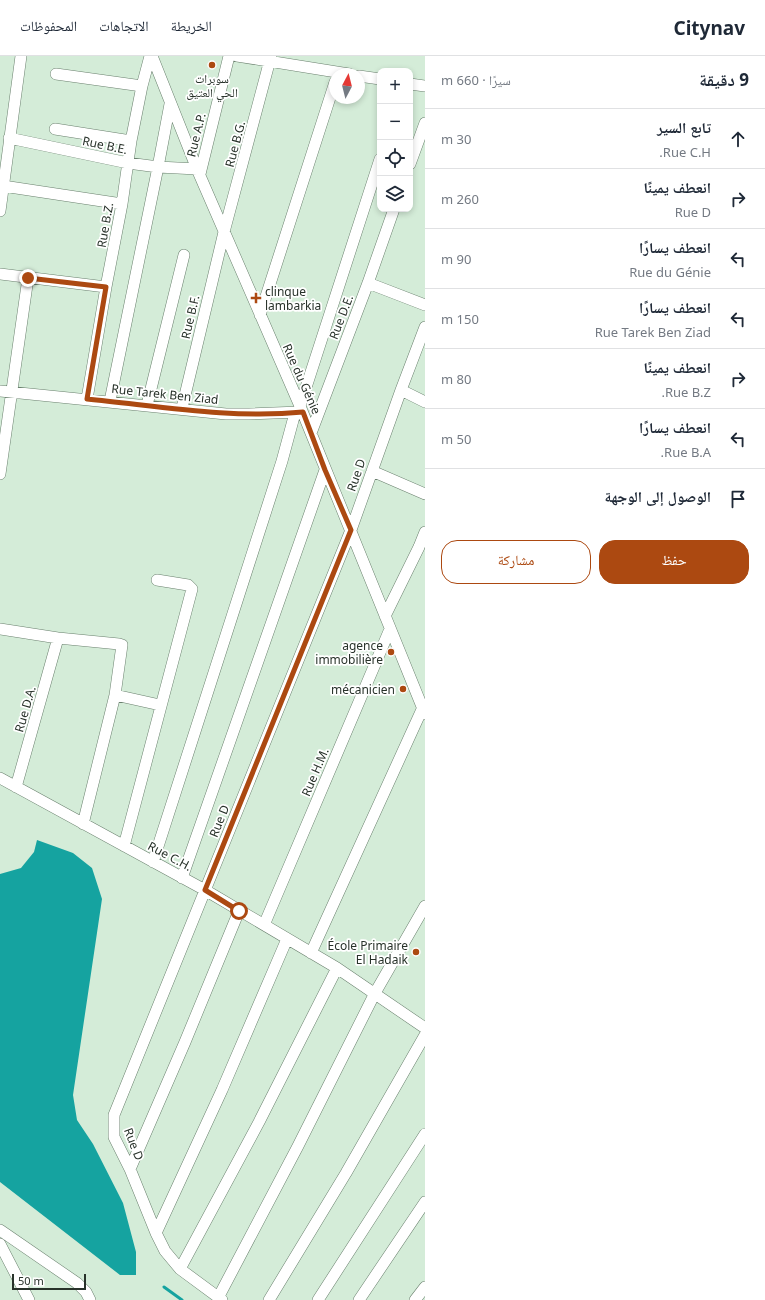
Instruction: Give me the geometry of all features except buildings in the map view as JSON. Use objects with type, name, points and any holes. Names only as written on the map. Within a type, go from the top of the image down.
[{"type":"street","points":[[0,212],[3,186],[3,155],[9,138],[21,56]]},
{"type":"street","name":"Rue B.Z.","points":[[87,399],[122,204],[131,141],[142,86],[151,56]]},
{"type":"street","name":"Rue du Génie","points":[[151,56],[198,172],[260,315],[299,410],[311,433],[390,629],[424,708]]},
{"type":"street","name":"Rue A.P.","points":[[198,172],[229,56]]},
{"type":"street","points":[[237,56],[270,59],[329,73]]},
{"type":"street","name":"Rue B.G.","points":[[224,232],[270,59]]},
{"type":"street","points":[[56,74],[142,86]]},
{"type":"street","points":[[365,77],[377,79]]},
{"type":"street","points":[[413,84],[425,86]]},
{"type":"street","points":[[110,401],[170,103]]},
{"type":"street","points":[[260,315],[331,104]]},
{"type":"street","points":[[413,156],[425,122]]},
{"type":"street","points":[[55,129],[131,141]]},
{"type":"street","name":"Rue B.E.","points":[[9,138],[128,163],[198,172]]},
{"type":"street","points":[[153,862],[377,168]]},
{"type":"street","points":[[3,186],[122,204]]},
{"type":"street","name":"Rue D.E.","points":[[311,433],[368,283],[393,212]]},
{"type":"street","name":"Rue B.F.","points":[[182,408],[224,232]]},
{"type":"street","points":[[147,405],[184,255]]},
{"type":"street","points":[[0,274],[106,287]]},
{"type":"street","points":[[0,474],[28,278]]},
{"type":"street","points":[[368,283],[425,305]]},
{"type":"street","name":"Rue D","points":[[220,1299],[180,1269],[165,1251],[156,1233],[130,1169],[114,1137],[114,1115],[351,530],[425,327]]},
{"type":"street","points":[[401,390],[425,402]]},
{"type":"street","name":"Rue Tarek Ben Ziad","points":[[0,391],[182,408],[226,414],[250,414],[299,410]]},
{"type":"street","points":[[182,878],[325,470]]},
{"type":"street","points":[[372,471],[425,494]]},
{"type":"street","points":[[385,616],[425,532]]},
{"type":"street","points":[[124,846],[160,705],[192,589],[188,585],[157,580]]},
{"type":"street","points":[[0,629],[58,638],[122,645],[115,695],[83,824]]},
{"type":"street","name":"Rue H.M.","points":[[264,925],[390,629]]},
{"type":"street","name":"Rue D.A.","points":[[16,787],[58,638]]},
{"type":"street","points":[[115,695],[160,705]]},
{"type":"street","points":[[311,953],[424,708]]},
{"type":"street","name":"Rue C.H.","points":[[0,779],[205,890],[336,968],[425,1028]]},
{"type":"street","points":[[220,1299],[375,993],[425,906]]},
{"type":"street","points":[[130,1169],[185,1042],[239,911]]},
{"type":"street","points":[[156,1233],[222,1090],[287,939]]},
{"type":"street","points":[[180,1269],[259,1122],[336,968]]},
{"type":"street","points":[[269,1300],[346,1173],[425,1035]]},
{"type":"street","points":[[318,1300],[425,1134]]},
{"type":"street","points":[[359,1300],[425,1202]]},
{"type":"street","points":[[0,1230],[77,1283],[86,1292],[90,1300]]},
{"type":"street","points":[[0,1244],[29,1300]]},
{"type":"street","points":[[415,1300],[425,1287]]},
{"type":"water","points":[[37,840],[73,853],[92,868],[102,899],[73,1095],[77,1120],[93,1144],[123,1203],[136,1252],[136,1275],[120,1275],[0,1182],[0,874],[21,868],[34,852]]},
{"type":"waterway","points":[[164,1287],[182,1300]]},
{"type":"place","name":"سوبرات الحي العتيق","points":[[212,65]]},
{"type":"place","name":"clinque lambarkia","points":[[256,298]]},
{"type":"place","name":"agence immobilière","points":[[391,652]]},
{"type":"place","name":"mécanicien","points":[[403,689]]},
{"type":"place","name":"École Primaire El Hadaik","points":[[416,952]]},
{"type":"route","points":[[28,278],[106,287],[87,399],[182,408],[226,414],[303,412],[325,470],[351,530],[205,890],[239,911]]}]
